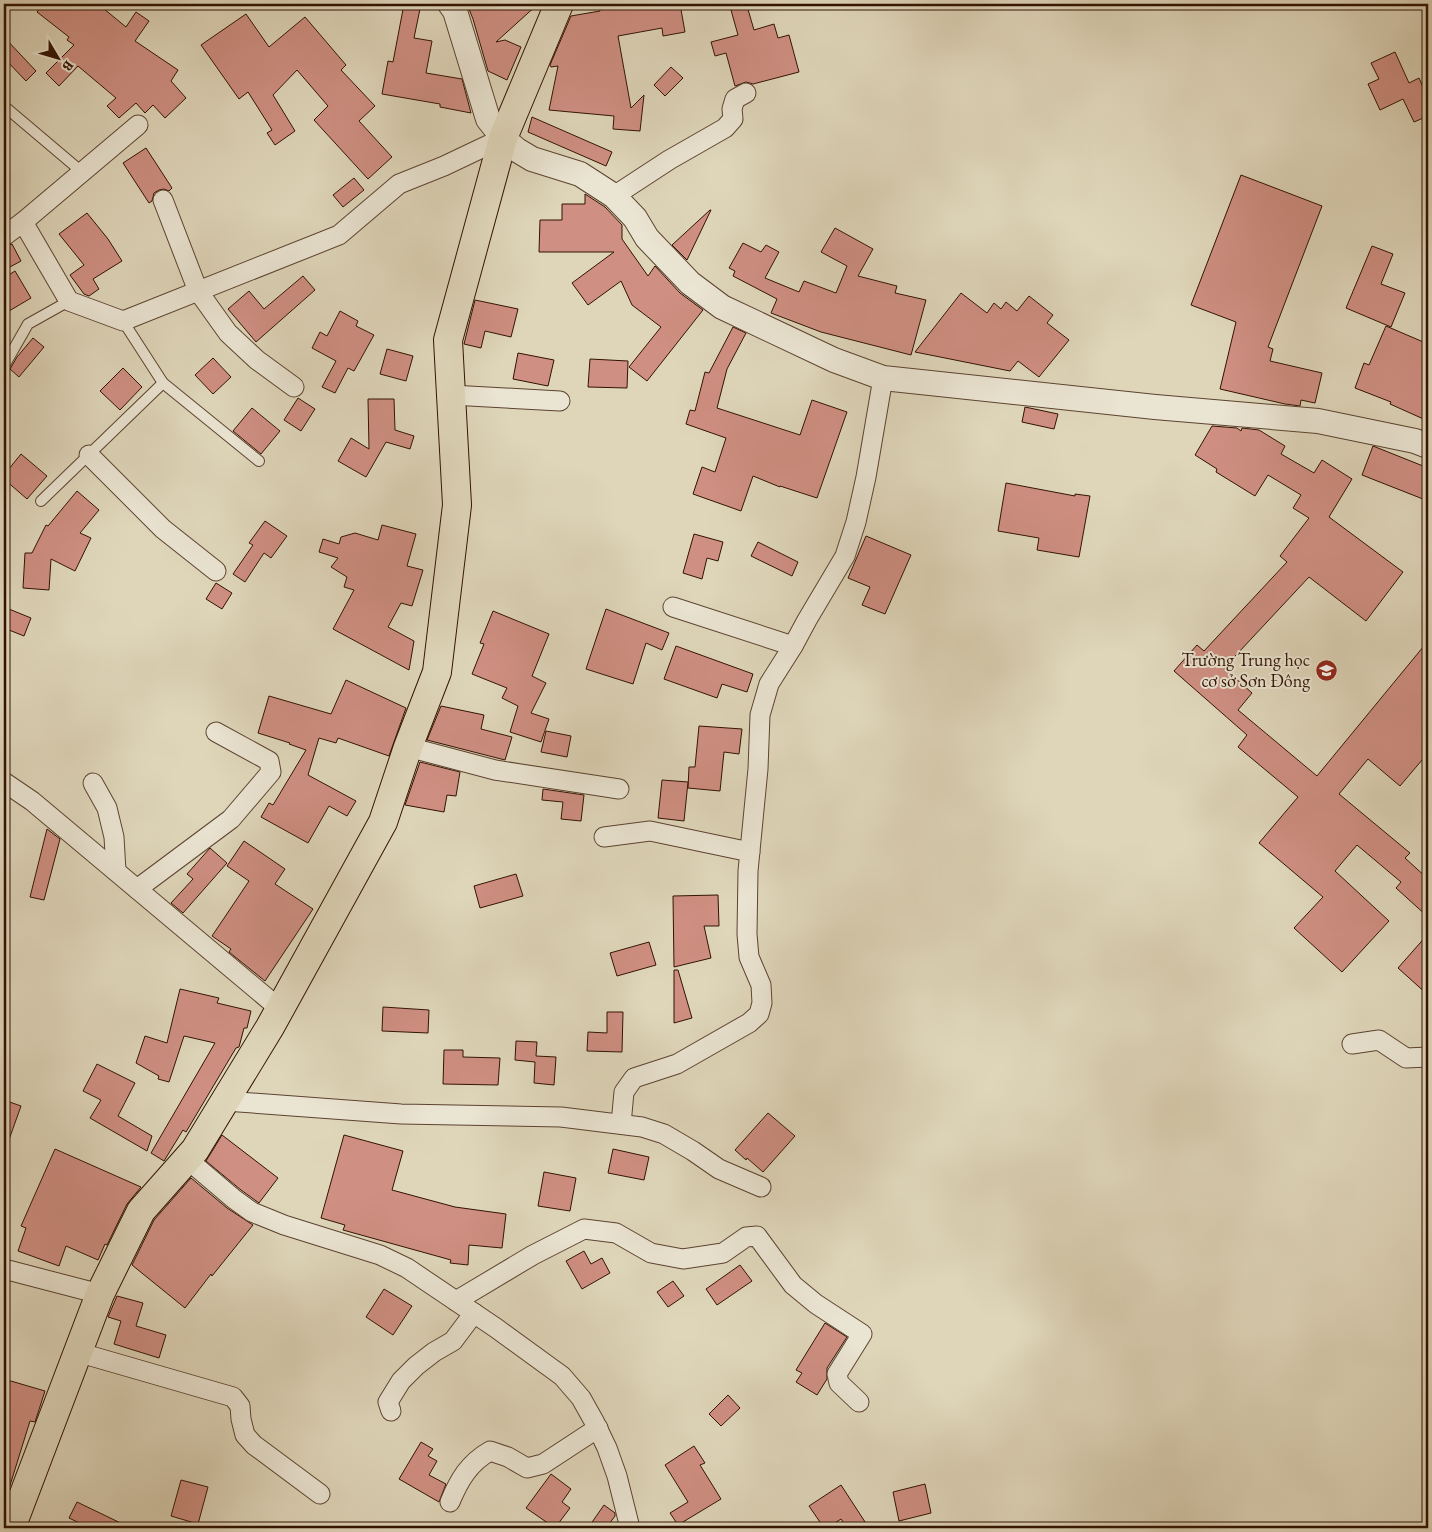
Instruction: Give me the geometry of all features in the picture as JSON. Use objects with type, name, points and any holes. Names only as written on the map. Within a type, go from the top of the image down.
[{"type":"main road","points":[[12,1528],[100,1294],[141,1211],[195,1150],[280,1009],[383,822],[408,747],[437,672],[457,505],[448,340],[503,138],[559,4]]},
{"type":"street","points":[[450,4],[455,11],[488,119],[503,138],[517,150],[532,159],[580,174],[614,196],[635,218],[647,238],[690,283],[722,307],[834,360],[883,378],[1154,407],[1318,421],[1415,441],[1428,446]]},
{"type":"street","points":[[614,196],[669,160],[725,128],[733,119],[732,109],[735,99],[746,93]]},
{"type":"street","points":[[4,236],[138,126]]},
{"type":"street","points":[[23,222],[69,301],[123,321],[339,235],[399,184],[444,166],[503,138]]},
{"type":"street","points":[[163,200],[198,291],[228,332],[257,360],[294,387]]},
{"type":"street","points":[[621,1124],[624,1092],[634,1078],[677,1064],[749,1023],[759,1014],[762,1003],[761,984],[749,957],[747,934],[750,852],[758,768],[760,715],[769,684],[845,556],[856,522],[866,477],[883,378]]},
{"type":"street","points":[[451,395],[560,401]]},
{"type":"street","points":[[89,455],[162,529],[216,571]]},
{"type":"street","points":[[673,607],[793,646]]},
{"type":"street","points":[[137,889],[231,819],[271,772],[269,761],[216,732]]},
{"type":"street","points":[[408,747],[495,770],[618,790]]},
{"type":"street","points":[[4,782],[32,801],[280,1009]]},
{"type":"street","points":[[93,783],[106,808],[114,838],[116,871]]},
{"type":"street","points":[[604,837],[650,831],[750,852]]},
{"type":"street","points":[[1352,1044],[1379,1040],[1406,1058],[1428,1057]]},
{"type":"street","points":[[225,1101],[400,1114],[561,1117],[642,1127],[664,1134],[693,1150],[719,1169],[761,1187]]},
{"type":"street","points":[[187,1159],[252,1212],[284,1225],[380,1255],[407,1268],[562,1376],[581,1398],[607,1448],[617,1476],[630,1528]]},
{"type":"street","points":[[456,1301],[533,1255],[584,1229],[616,1233],[651,1253],[683,1259],[723,1253],[746,1237],[757,1236],[794,1285],[816,1304],[862,1334],[837,1374],[839,1383],[859,1402]]},
{"type":"street","points":[[4,1270],[100,1294]]},
{"type":"street","points":[[391,1411],[388,1402],[401,1381],[434,1352],[453,1341],[474,1313]]},
{"type":"street","points":[[78,1352],[233,1397],[240,1406],[245,1435],[254,1445],[320,1494]]},
{"type":"street","points":[[450,1502],[459,1480],[479,1457],[490,1451],[508,1457],[527,1468],[543,1464],[598,1428]]},
{"type":"lane","points":[[4,106],[82,172]]},
{"type":"lane","points":[[4,366],[28,324],[69,301]]},
{"type":"lane","points":[[123,321],[163,383],[259,462]]},
{"type":"lane","points":[[42,501],[163,383]]},
{"type":"building","points":[[43,4],[98,4],[126,27],[136,12],[149,21],[135,41],[178,70],[171,81],[186,98],[165,118],[153,105],[145,113],[136,103],[119,118],[107,106],[116,98],[78,66],[59,86],[46,73],[74,45],[67,40],[69,37],[37,12]]},
{"type":"building","points":[[404,4],[421,4],[414,38],[432,41],[426,73],[462,79],[471,113],[440,107],[440,104],[382,94],[388,61],[393,62]]},
{"type":"building","points":[[467,4],[538,4],[496,42],[505,40],[521,47],[507,80],[488,71]]},
{"type":"building","points":[[598,4],[680,4],[685,32],[663,36],[662,28],[618,36],[631,108],[644,95],[640,131],[613,129],[614,116],[549,110],[558,66],[551,67],[550,65],[571,16],[600,11]]},
{"type":"building","points":[[747,6],[754,30],[774,24],[778,38],[789,35],[799,72],[753,84],[746,82],[735,86],[726,53],[715,56],[711,42],[738,35],[731,10]]},
{"type":"building","points":[[246,14],[269,47],[305,17],[346,65],[341,70],[375,106],[359,121],[392,157],[368,179],[314,120],[328,106],[297,70],[273,95],[295,131],[275,145],[267,133],[272,130],[248,92],[239,99],[201,45]]},
{"type":"building","points":[[4,37],[36,71],[26,81],[4,58]]},
{"type":"building","points":[[1395,52],[1409,83],[1419,78],[1428,99],[1428,116],[1414,122],[1403,99],[1380,110],[1368,84],[1379,79],[1371,63]]},
{"type":"building","points":[[671,67],[683,78],[665,96],[654,85]]},
{"type":"building","points":[[532,117],[612,152],[606,166],[528,132]]},
{"type":"building","points":[[146,148],[172,188],[169,191],[164,189],[154,193],[152,201],[149,203],[123,163]]},
{"type":"building","points":[[1241,175],[1322,206],[1268,347],[1273,349],[1270,361],[1322,373],[1315,403],[1301,400],[1300,406],[1285,404],[1220,389],[1236,322],[1191,305]]},
{"type":"building","points":[[354,178],[364,190],[343,207],[333,195]]},
{"type":"building","points":[[585,194],[605,207],[622,225],[622,239],[648,276],[655,266],[680,293],[703,310],[647,381],[629,367],[661,327],[632,305],[621,281],[588,305],[572,283],[614,252],[539,252],[540,220],[562,220],[562,204],[585,204]]},
{"type":"building","points":[[711,210],[687,260],[672,245]]},
{"type":"building","points":[[87,213],[108,239],[122,261],[93,279],[99,289],[89,296],[84,294],[70,275],[84,265],[59,234]]},
{"type":"building","points":[[835,228],[873,249],[858,276],[897,286],[895,293],[926,300],[911,355],[821,332],[771,313],[777,299],[733,276],[735,271],[729,268],[743,243],[761,252],[766,245],[779,252],[765,278],[799,292],[804,281],[836,293],[847,266],[821,252]]},
{"type":"building","points":[[12,244],[21,261],[8,268],[4,260],[4,247]]},
{"type":"building","points":[[1372,246],[1393,254],[1381,284],[1405,293],[1391,327],[1346,308]]},
{"type":"building","points":[[15,271],[31,298],[4,314],[4,278]]},
{"type":"building","points":[[303,276],[315,290],[256,342],[228,309],[249,291],[264,309]]},
{"type":"building","points":[[961,293],[987,313],[994,303],[1001,309],[1006,302],[1017,311],[1029,296],[1053,315],[1047,323],[1069,340],[1039,377],[1018,361],[1010,371],[915,352]]},
{"type":"building","points":[[475,300],[518,309],[511,337],[485,331],[481,348],[464,344]]},
{"type":"building","points":[[340,311],[358,321],[356,326],[374,335],[354,371],[348,368],[335,393],[322,387],[336,361],[312,348],[320,332],[327,336]]},
{"type":"building","points":[[1386,326],[1428,344],[1428,421],[1390,404],[1391,402],[1355,388],[1364,363],[1369,365]]},
{"type":"building","points":[[733,327],[746,333],[727,369],[717,408],[800,435],[812,400],[847,412],[817,498],[780,487],[753,476],[741,511],[693,494],[702,467],[715,472],[726,438],[686,424],[690,410],[695,411],[705,372],[709,373]]},
{"type":"building","points":[[33,338],[44,347],[19,377],[10,369],[17,357]]},
{"type":"building","points":[[387,349],[413,356],[406,381],[380,374]]},
{"type":"building","points":[[518,353],[554,360],[548,386],[513,379]]},
{"type":"building","points":[[213,358],[231,377],[213,394],[195,375]]},
{"type":"building","points":[[590,359],[628,361],[627,388],[588,387]]},
{"type":"building","points":[[123,368],[142,387],[120,410],[100,391]]},
{"type":"building","points":[[298,398],[315,409],[301,431],[284,420]]},
{"type":"building","points":[[368,399],[394,399],[395,430],[414,436],[410,449],[386,442],[366,477],[338,461],[351,438],[369,449]]},
{"type":"building","points":[[1025,407],[1058,414],[1054,429],[1022,422]]},
{"type":"building","points":[[252,408],[280,431],[261,454],[233,431]]},
{"type":"building","points":[[1212,426],[1237,428],[1241,431],[1242,428],[1259,430],[1285,446],[1281,454],[1314,473],[1322,460],[1352,479],[1329,517],[1403,572],[1366,621],[1309,577],[1224,668],[1252,693],[1238,710],[1317,776],[1428,641],[1428,753],[1400,786],[1368,759],[1339,794],[1410,853],[1405,858],[1428,879],[1428,917],[1396,888],[1401,882],[1357,845],[1335,871],[1389,921],[1342,972],[1294,928],[1323,897],[1259,843],[1298,797],[1238,747],[1247,735],[1174,671],[1197,645],[1204,651],[1287,562],[1280,556],[1309,518],[1293,508],[1301,495],[1268,475],[1255,496],[1216,472],[1217,469],[1195,455]]},
{"type":"building","points":[[1373,446],[1428,468],[1428,501],[1362,475]]},
{"type":"building","points":[[21,454],[47,476],[27,499],[4,479],[4,475]]},
{"type":"building","points":[[1006,483],[1075,496],[1075,494],[1090,496],[1079,557],[1037,550],[1039,538],[998,531]]},
{"type":"building","points":[[77,491],[99,510],[80,533],[91,538],[75,571],[51,559],[49,590],[23,588],[25,553],[32,553],[46,525],[48,526]]},
{"type":"building","points":[[265,521],[287,536],[271,558],[264,553],[245,582],[233,574],[253,545],[249,543]]},
{"type":"building","points":[[382,525],[416,534],[407,566],[423,570],[412,606],[401,603],[388,627],[414,641],[409,670],[333,629],[354,590],[344,587],[347,577],[331,567],[338,558],[319,552],[323,539],[339,544],[341,537],[355,533],[378,540]]},
{"type":"building","points":[[694,534],[723,542],[718,561],[707,558],[702,579],[683,573]]},
{"type":"building","points":[[866,536],[911,555],[885,614],[862,605],[870,587],[848,578]]},
{"type":"building","points":[[758,542],[798,562],[792,576],[751,556]]},
{"type":"building","points":[[216,583],[232,593],[222,609],[206,599]]},
{"type":"building","points":[[4,607],[31,618],[24,636],[4,628]]},
{"type":"building","points":[[606,609],[669,633],[662,650],[646,643],[633,684],[586,669]]},
{"type":"building","points":[[493,611],[549,634],[532,676],[546,683],[531,713],[549,719],[541,742],[510,732],[518,706],[502,698],[507,688],[472,674],[484,644],[480,643]]},
{"type":"building","points":[[676,646],[753,674],[747,692],[722,684],[717,698],[664,679]]},
{"type":"building","points":[[346,680],[406,708],[389,756],[338,738],[336,743],[319,738],[308,775],[356,801],[347,816],[329,806],[308,843],[261,817],[269,803],[273,805],[306,750],[258,733],[269,696],[331,714]]},
{"type":"building","points":[[441,706],[484,715],[481,729],[512,737],[505,760],[427,740]]},
{"type":"building","points":[[699,726],[742,729],[739,754],[724,752],[720,791],[688,788],[689,767],[695,767]]},
{"type":"building","points":[[546,731],[571,736],[567,757],[541,752]]},
{"type":"building","points":[[420,762],[460,772],[456,796],[447,795],[444,812],[405,805]]},
{"type":"building","points":[[662,780],[688,782],[684,821],[658,818]]},
{"type":"building","points":[[543,789],[584,795],[581,821],[561,819],[563,802],[542,800]]},
{"type":"building","points":[[47,829],[60,839],[44,900],[30,897]]},
{"type":"building","points":[[244,841],[285,869],[275,884],[313,909],[265,981],[229,952],[231,949],[212,936],[249,881],[227,866]]},
{"type":"building","points":[[210,848],[227,863],[183,913],[171,903],[193,879],[187,874]]},
{"type":"building","points":[[516,874],[523,896],[480,908],[474,886]]},
{"type":"building","points":[[718,895],[719,926],[704,926],[711,958],[674,967],[673,896]]},
{"type":"building","points":[[1428,934],[1428,995],[1398,968]]},
{"type":"building","points":[[649,942],[656,965],[617,976],[610,953]]},
{"type":"building","points":[[674,970],[678,970],[692,1018],[674,1023]]},
{"type":"building","points":[[180,989],[219,998],[217,1003],[251,1011],[247,1028],[244,1028],[239,1047],[236,1048],[186,1132],[183,1130],[164,1161],[151,1153],[215,1043],[184,1036],[169,1082],[158,1079],[159,1076],[136,1063],[145,1036],[167,1043]]},
{"type":"building","points":[[383,1007],[429,1010],[428,1033],[382,1031]]},
{"type":"building","points":[[607,1012],[623,1012],[622,1052],[587,1051],[588,1032],[607,1033]]},
{"type":"building","points":[[516,1041],[537,1042],[536,1056],[556,1057],[554,1085],[534,1083],[535,1062],[515,1060]]},
{"type":"building","points":[[444,1050],[463,1050],[463,1057],[500,1058],[498,1085],[443,1084]]},
{"type":"building","points":[[97,1064],[135,1083],[118,1116],[152,1136],[147,1151],[90,1118],[101,1100],[83,1091]]},
{"type":"building","points":[[4,1100],[21,1106],[6,1148],[4,1147]]},
{"type":"building","points":[[768,1113],[795,1136],[763,1172],[735,1150]]},
{"type":"building","points":[[222,1135],[278,1178],[259,1203],[206,1161]]},
{"type":"building","points":[[344,1135],[403,1151],[392,1190],[455,1207],[506,1214],[502,1248],[469,1245],[468,1265],[450,1263],[451,1260],[343,1230],[345,1225],[321,1218]]},
{"type":"building","points":[[55,1149],[141,1187],[127,1204],[98,1260],[66,1246],[59,1266],[18,1251],[26,1228],[21,1226]]},
{"type":"building","points":[[613,1149],[649,1157],[644,1180],[608,1173]]},
{"type":"building","points":[[544,1172],[576,1178],[570,1211],[538,1206]]},
{"type":"building","points":[[191,1178],[227,1208],[253,1225],[185,1308],[132,1265],[154,1220]]},
{"type":"building","points":[[584,1251],[591,1264],[602,1258],[610,1273],[582,1289],[566,1261]]},
{"type":"building","points":[[740,1265],[752,1281],[717,1305],[706,1289]]},
{"type":"building","points":[[673,1281],[684,1296],[668,1307],[657,1292]]},
{"type":"building","points":[[384,1289],[412,1306],[393,1335],[366,1317]]},
{"type":"building","points":[[117,1296],[143,1303],[136,1326],[166,1335],[159,1358],[114,1344],[121,1321],[108,1317]]},
{"type":"building","points":[[825,1323],[847,1337],[827,1368],[827,1379],[817,1395],[796,1382],[802,1373],[796,1370]]},
{"type":"building","points":[[4,1379],[45,1391],[35,1422],[30,1421],[7,1495],[4,1495]]},
{"type":"building","points":[[728,1395],[740,1408],[721,1426],[709,1414]]},
{"type":"building","points":[[421,1442],[433,1449],[428,1456],[437,1461],[429,1475],[446,1484],[439,1502],[399,1479]]},
{"type":"building","points":[[694,1446],[705,1463],[700,1465],[721,1499],[678,1525],[670,1513],[688,1502],[665,1465]]},
{"type":"building","points":[[551,1474],[571,1489],[562,1502],[570,1508],[555,1528],[526,1508]]},
{"type":"building","points":[[181,1480],[208,1487],[198,1524],[171,1516]]},
{"type":"building","points":[[925,1484],[931,1513],[899,1521],[893,1492]]},
{"type":"building","points":[[841,1485],[869,1528],[847,1528],[841,1519],[824,1528],[809,1506]]},
{"type":"building","points":[[77,1502],[131,1528],[90,1528],[69,1518]]},
{"type":"building","points":[[604,1505],[615,1513],[615,1516],[606,1528],[588,1528]]},
{"type":"place","name":"Trường Trung học cơ sở Sơn Đông","points":[[1326,670]]}]
